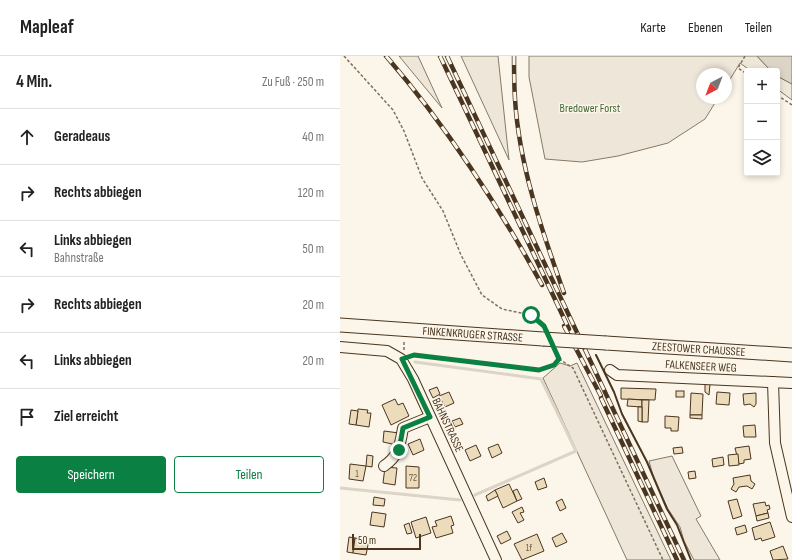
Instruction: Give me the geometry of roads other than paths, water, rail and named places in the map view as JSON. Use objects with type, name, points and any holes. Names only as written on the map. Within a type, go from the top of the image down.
[{"type":"main road","name":"FINKENKRUGER STRASSE","points":[[340,325],[606,343]]},
{"type":"main road","name":"ZEESTOWER CHAUSSEE","points":[[606,343],[792,355]]},
{"type":"street","name":"BAHNSTRASSE","points":[[340,347],[387,351],[402,358],[496,560]]},
{"type":"street","name":"FALKENSEER WEG","points":[[610,370],[617,375],[792,383]]},
{"type":"street","points":[[773,382],[775,443],[792,517]]},
{"type":"street","points":[[384,466],[392,461],[396,455],[403,428],[430,417]]},
{"type":"waterway","points":[[415,362],[541,379],[576,451],[475,495]]},
{"type":"waterway","points":[[340,488],[460,500]]},
{"type":"railway","points":[[386,56],[429,109],[470,167],[508,226],[542,285]]},
{"type":"railway","points":[[440,56],[569,329]]},
{"type":"railway","points":[[447,56],[684,560]]},
{"type":"railway","points":[[514,56],[517,124],[526,173],[540,222],[564,293]]},
{"type":"railway","points":[[564,326],[601,396]]},
{"type":"railway","points":[[601,398],[677,560]]},
{"type":"park label","name":"Bredower Forst","points":[[590,108]]}]
